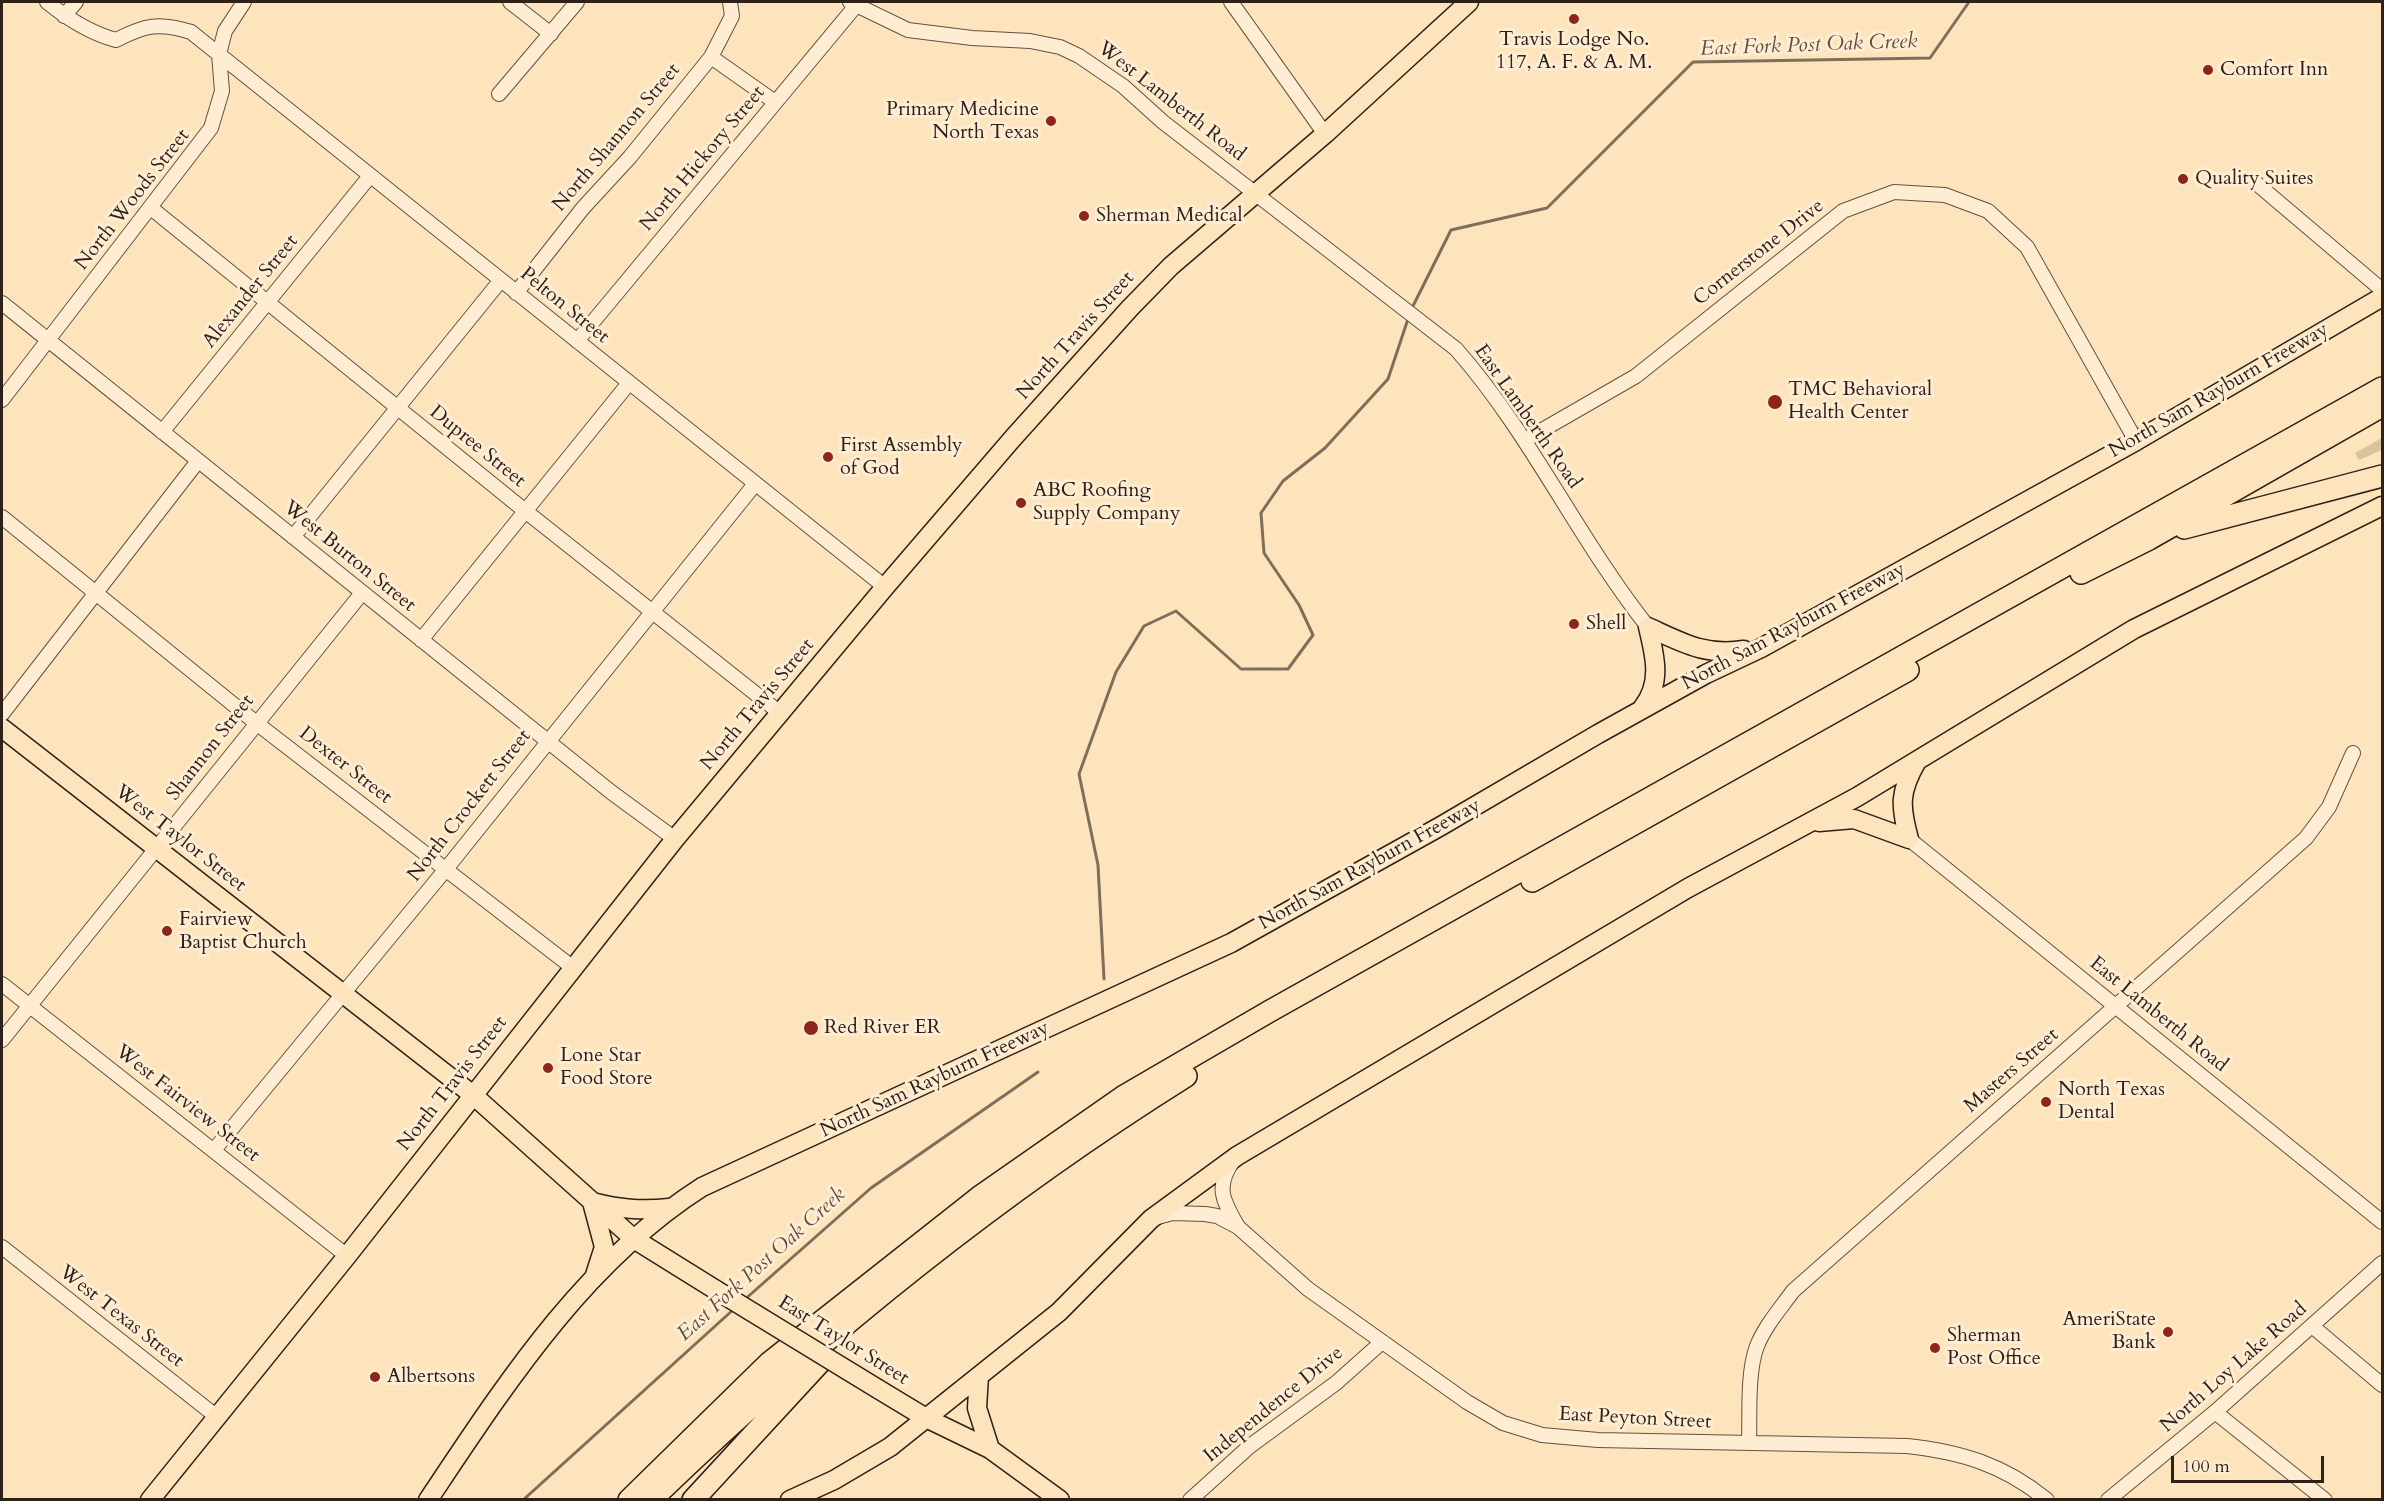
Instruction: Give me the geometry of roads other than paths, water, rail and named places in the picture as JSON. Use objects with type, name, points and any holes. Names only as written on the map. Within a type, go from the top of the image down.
[{"type":"highway","points":[[628,1500],[769,1363],[982,1195],[1124,1096],[1270,1011],[2382,388]]},
{"type":"highway","points":[[651,1500],[735,1418],[886,1289],[1014,1193],[1150,1098],[1252,1034],[1798,734],[2072,578],[2149,538],[2382,406]]},
{"type":"highway","points":[[2149,538],[2382,476]]},
{"type":"highway","points":[[693,1500],[886,1289]]},
{"type":"main road","name":"North Travis Street","points":[[150,1500],[347,1256],[572,967],[675,839],[885,587],[1130,308],[1212,229],[1326,134],[1469,2]]},
{"type":"main road","name":"North Sam Rayburn Freeway","points":[[428,1500],[504,1386],[566,1308],[634,1239],[669,1208],[702,1187],[1231,943],[1441,826],[1640,711],[1761,648],[2136,441],[2382,297]]},
{"type":"main road","points":[[790,1500],[868,1462],[926,1419],[1059,1312],[1150,1219],[1237,1156],[1688,888],[1809,824],[2134,629],[2382,506]]},
{"type":"main road","points":[[1648,627],[1690,647],[1713,653],[1761,648]]},
{"type":"main road","points":[[1640,711],[1653,694],[1656,673],[1648,627]]},
{"type":"main road","name":"West Taylor Street","points":[[2,728],[472,1095]]},
{"type":"main road","points":[[1909,839],[1901,801],[1906,781],[1918,758]]},
{"type":"main road","points":[[1809,824],[1854,819],[1909,839]]},
{"type":"main road","name":"East Taylor Street","points":[[472,1095],[634,1239],[926,1419],[990,1449],[1060,1500]]},
{"type":"main road","points":[[594,1279],[604,1247],[592,1202],[624,1210],[669,1208]]},
{"type":"main road","points":[[979,1376],[977,1408],[990,1449]]},
{"type":"street","points":[[46,2],[64,16],[76,2]]},
{"type":"street","name":"North Woods Street","points":[[2,400],[211,128],[222,91],[219,54],[225,31],[244,2]]},
{"type":"street","points":[[510,2],[551,34]]},
{"type":"street","points":[[499,94],[577,2]]},
{"type":"street","name":"North Shannon Street","points":[[516,293],[582,207],[630,157],[711,57],[732,16],[730,2]]},
{"type":"street","points":[[1231,2],[1326,134]]},
{"type":"street","name":"North Hickory Street","points":[[577,341],[855,3]]},
{"type":"street","name":"West Lamberth Road","points":[[855,3],[909,30],[1044,43],[1079,56],[1123,86],[1163,122],[1256,194]]},
{"type":"street","name":"Pelton Street","points":[[64,16],[100,36],[117,40],[142,27],[175,27],[191,32],[885,587]]},
{"type":"street","points":[[711,57],[775,102]]},
{"type":"street","name":"Alexander Street","points":[[162,432],[370,176]]},
{"type":"street","points":[[2256,183],[2382,290]]},
{"type":"street","name":"Cornerstone Drive","points":[[1525,440],[1636,376],[1843,211],[1894,192],[1946,195],[1988,211],[2026,247],[2136,441]]},
{"type":"street","name":"East Lamberth Road","points":[[1256,194],[1456,349],[1481,377],[1525,440],[1616,588],[1648,627]]},
{"type":"street","name":"Dupree Street","points":[[151,208],[651,612],[780,713]]},
{"type":"street","points":[[293,537],[501,280]]},
{"type":"street","name":"West Burton Street","points":[[2,303],[547,741],[675,839]]},
{"type":"street","points":[[421,640],[629,383]]},
{"type":"street","points":[[2,714],[198,461]]},
{"type":"street","name":"North Crockett Street","points":[[214,1150],[446,869],[755,484]]},
{"type":"street","name":"Dexter Street","points":[[2,517],[255,722],[572,967]]},
{"type":"street","name":"Shannon Street","points":[[2,1040],[255,722],[362,593]]},
{"type":"street","name":"Masters Street","points":[[1749,1443],[1750,1390],[1756,1347],[1769,1324],[1793,1292],[2306,838],[2329,807],[2353,753]]},
{"type":"street","name":"East Lamberth Road","points":[[1909,839],[2382,1222]]},
{"type":"street","name":"West Fairview Street","points":[[2,984],[347,1256]]},
{"type":"street","name":"East Peyton Street","points":[[1237,1156],[1224,1173],[1222,1188],[1225,1203],[1238,1227]]},
{"type":"street","name":"East Peyton Street","points":[[1150,1219],[1172,1213],[1192,1213],[1217,1216],[1238,1227],[1308,1289],[1467,1402],[1503,1423],[1542,1434],[1598,1440],[1907,1446],[1949,1451],[1988,1463],[2028,1484],[2047,1500]]},
{"type":"street","name":"West Texas Street","points":[[2,1247],[217,1417]]},
{"type":"street","name":"North Loy Lake Road","points":[[2108,1500],[2215,1412],[2382,1263]]},
{"type":"street","points":[[2312,1326],[2382,1385]]},
{"type":"street","name":"Independence Drive","points":[[1190,1500],[1250,1446],[1336,1383],[1382,1342]]},
{"type":"street","points":[[2215,1412],[2325,1500]]},
{"type":"waterway","name":"East Fork Post Oak Creek","points":[[1411,310],[1451,230],[1547,208],[1693,62],[1930,58],[1969,2]]},
{"type":"waterway","name":"East Fork Post Oak Creek","points":[[1104,979],[1098,865],[1079,774],[1116,672],[1144,626],[1176,611],[1241,669],[1288,669],[1313,635],[1299,605],[1264,553],[1261,513],[1283,481],[1325,448],[1388,379],[1409,316]]},
{"type":"waterway","name":"East Fork Post Oak Creek","points":[[743,1301],[871,1188],[1038,1072]]},
{"type":"waterway","name":"East Fork Post Oak Creek","points":[[523,1500],[734,1309]]},
{"type":"place","name":"Travis Lodge No. 117, A. F. & A. M.","points":[[1574,19]]},
{"type":"place","name":"Comfort Inn","points":[[2208,70]]},
{"type":"place","name":"Primary Medicine North Texas","points":[[1051,121]]},
{"type":"place","name":"Quality Suites","points":[[2183,179]]},
{"type":"place","name":"Sherman Medical","points":[[1084,216]]},
{"type":"place","name":"TMC Behavioral Health Center","points":[[1775,402]]},
{"type":"place","name":"First Assembly of God","points":[[828,457]]},
{"type":"place","name":"ABC Roofing Supply Company","points":[[1021,503]]},
{"type":"place","name":"Shell","points":[[1574,624]]},
{"type":"place","name":"Fairview Baptist Church","points":[[167,931]]},
{"type":"place","name":"Red River ER","points":[[811,1028]]},
{"type":"place","name":"Lone Star Food Store","points":[[548,1068]]},
{"type":"place","name":"North Texas Dental","points":[[2046,1102]]},
{"type":"place","name":"AmeriState Bank","points":[[2168,1332]]},
{"type":"place","name":"Sherman Post Office","points":[[1935,1348]]},
{"type":"place","name":"Albertsons","points":[[375,1377]]}]
